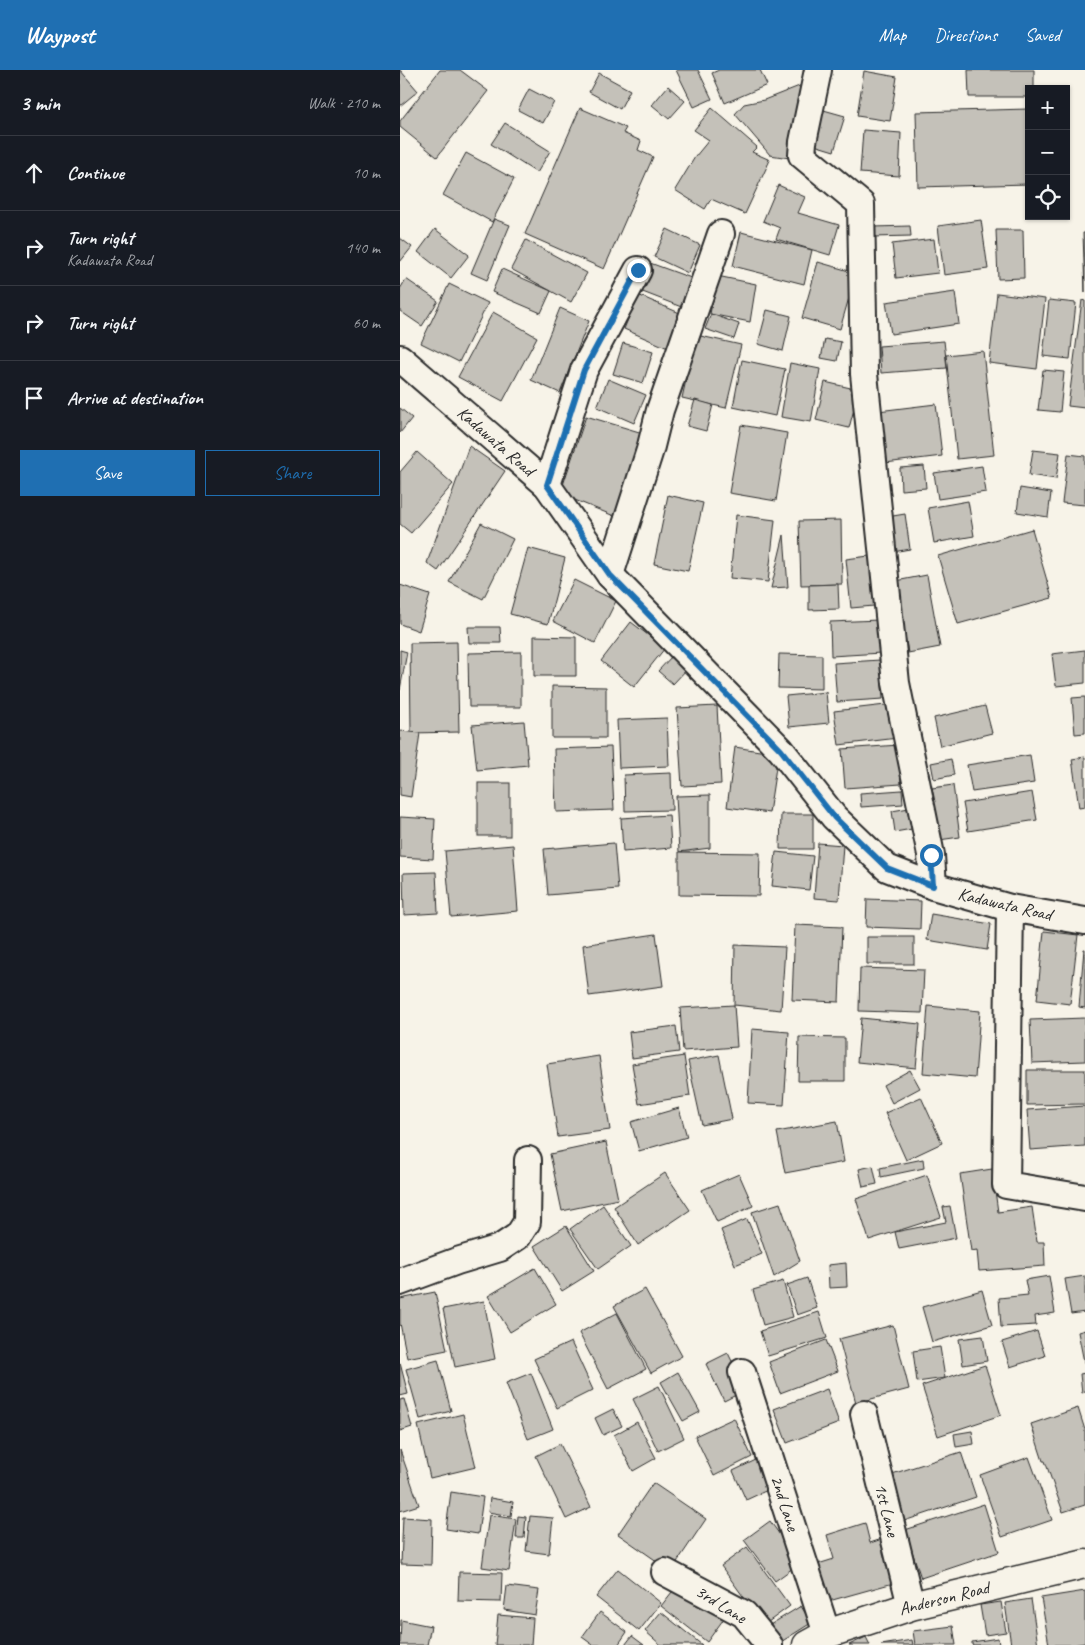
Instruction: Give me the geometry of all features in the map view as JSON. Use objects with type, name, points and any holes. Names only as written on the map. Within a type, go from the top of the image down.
[{"type":"main road","name":"Anderson Road","points":[[817,1639],[911,1606],[1085,1564]]},
{"type":"street","points":[[818,70],[802,155],[861,204],[864,374],[896,683],[931,855],[933,886]]},
{"type":"street","points":[[610,575],[650,450],[660,410],[721,234]]},
{"type":"street","points":[[547,485],[584,370],[638,270]]},
{"type":"street","name":"Kadawata Road","points":[[400,358],[547,485],[610,575],[781,750],[834,817],[887,868],[933,886],[1010,908],[1085,921]]},
{"type":"street","points":[[1010,908],[1006,1185],[1085,1198]]},
{"type":"street","points":[[400,1282],[500,1248],[518,1236],[527,1222],[528,1160]]},
{"type":"street","name":"2nd Lane","points":[[742,1372],[817,1639]]},
{"type":"street","name":"1st Lane","points":[[864,1414],[911,1606]]},
{"type":"street","name":"3rd Lane","points":[[665,1572],[744,1614],[769,1645]]},
{"type":"building","points":[[400,70],[418,91],[400,106]]},
{"type":"building","points":[[440,70],[460,70],[488,91],[437,157],[400,127],[400,121]]},
{"type":"building","points":[[676,70],[698,70],[712,99],[694,107]]},
{"type":"building","points":[[719,70],[760,70],[767,85],[725,103],[712,73]]},
{"type":"building","points":[[968,70],[1034,70],[1034,85],[1025,85],[1025,97],[969,97]]},
{"type":"building","points":[[864,71],[897,77],[890,121],[857,116]]},
{"type":"building","points":[[599,73],[630,90],[620,109],[589,92]]},
{"type":"building","points":[[807,83],[796,159],[770,155],[735,114],[744,104],[764,100]]},
{"type":"building","points":[[668,86],[685,101],[669,119],[652,105]]},
{"type":"building","points":[[529,89],[554,102],[543,123],[518,110]]},
{"type":"building","points":[[580,108],[626,128],[623,133],[641,141],[638,150],[653,157],[604,269],[525,234]]},
{"type":"building","points":[[712,108],[757,147],[752,152],[770,160],[745,214],[711,199],[705,209],[675,190],[695,157],[709,140],[694,130]]},
{"type":"building","points":[[820,109],[845,116],[834,151],[811,144]]},
{"type":"building","points":[[1025,109],[1025,184],[918,187],[916,112]]},
{"type":"building","points":[[505,123],[550,151],[537,173],[491,144]]},
{"type":"building","points":[[863,130],[901,133],[899,176],[860,173]]},
{"type":"building","points":[[466,153],[514,179],[492,222],[443,195]]},
{"type":"building","points":[[778,185],[805,197],[798,213],[839,225],[830,255],[776,239],[780,228],[763,221]]},
{"type":"building","points":[[494,219],[510,225],[487,280],[471,273]]},
{"type":"building","points":[[981,220],[988,269],[944,275],[938,226]]},
{"type":"building","points":[[910,226],[911,236],[873,237],[873,227]]},
{"type":"building","points":[[435,229],[469,255],[451,278],[418,252]]},
{"type":"building","points":[[667,229],[700,245],[688,273],[654,257]]},
{"type":"building","points":[[996,230],[1023,230],[1024,278],[998,279]]},
{"type":"building","points":[[741,232],[812,250],[804,284],[733,266]]},
{"type":"building","points":[[1083,233],[1085,233],[1085,293]]},
{"type":"building","points":[[400,238],[412,247],[400,262]]},
{"type":"building","points":[[934,239],[938,273],[896,278],[892,244]]},
{"type":"building","points":[[526,240],[587,273],[571,302],[511,269]]},
{"type":"building","points":[[818,262],[856,273],[840,329],[802,318]]},
{"type":"building","points":[[650,263],[694,279],[684,308],[640,291]]},
{"type":"building","points":[[502,269],[551,291],[541,313],[492,292]]},
{"type":"building","points":[[717,276],[756,284],[750,322],[710,314]]},
{"type":"building","points":[[406,279],[438,301],[422,326],[400,311],[400,289]]},
{"type":"building","points":[[449,284],[488,303],[459,362],[421,343]]},
{"type":"building","points":[[955,292],[959,324],[891,334],[886,302]]},
{"type":"building","points":[[997,293],[1045,299],[1037,369],[989,363]]},
{"type":"building","points":[[638,295],[682,314],[668,348],[624,329]]},
{"type":"building","points":[[1049,300],[1076,303],[1070,359],[1043,356]]},
{"type":"building","points":[[1082,300],[1085,301],[1085,408],[1068,406]]},
{"type":"building","points":[[560,308],[589,321],[560,393],[531,380]]},
{"type":"building","points":[[767,310],[791,316],[783,351],[758,344]]},
{"type":"building","points":[[493,312],[537,337],[503,401],[458,377]]},
{"type":"building","points":[[711,314],[739,324],[734,339],[705,329]]},
{"type":"building","points":[[696,335],[741,345],[726,408],[682,398]]},
{"type":"building","points":[[825,339],[841,342],[837,361],[821,358]]},
{"type":"building","points":[[944,341],[947,368],[881,373],[879,346]]},
{"type":"building","points":[[623,343],[653,352],[643,383],[613,374]]},
{"type":"building","points":[[983,351],[994,455],[957,459],[946,355]]},
{"type":"building","points":[[742,360],[785,369],[775,416],[733,407]]},
{"type":"building","points":[[790,363],[820,369],[811,422],[781,417]]},
{"type":"building","points":[[1043,370],[1064,372],[1060,412],[1038,410]]},
{"type":"building","points":[[608,379],[646,395],[634,423],[597,407]]},
{"type":"building","points":[[825,382],[859,390],[849,428],[816,420]]},
{"type":"building","points":[[695,400],[713,405],[706,431],[687,426]]},
{"type":"building","points":[[936,404],[942,456],[885,463],[878,411]]},
{"type":"building","points":[[400,408],[412,418],[400,433]]},
{"type":"building","points":[[586,416],[646,434],[619,518],[560,494]]},
{"type":"building","points":[[741,425],[787,433],[776,501],[729,493]]},
{"type":"building","points":[[469,446],[505,471],[438,571],[427,563]]},
{"type":"building","points":[[1033,450],[1060,453],[1056,479],[1029,475]]},
{"type":"building","points":[[417,452],[453,484],[411,533],[400,524],[400,472]]},
{"type":"building","points":[[1068,454],[1085,456],[1085,505],[1062,503]]},
{"type":"building","points":[[924,466],[926,488],[901,490],[900,468]]},
{"type":"building","points":[[982,466],[986,492],[938,499],[934,473]]},
{"type":"building","points":[[1020,488],[1051,493],[1048,517],[1017,512]]},
{"type":"building","points":[[668,495],[703,503],[688,571],[654,564]]},
{"type":"building","points":[[968,501],[974,536],[934,543],[928,508]]},
{"type":"building","points":[[905,514],[910,549],[887,553],[881,518]]},
{"type":"building","points":[[736,515],[775,520],[768,582],[730,578]]},
{"type":"building","points":[[841,520],[842,584],[801,585],[799,521]]},
{"type":"building","points":[[481,523],[513,539],[483,599],[449,582]]},
{"type":"building","points":[[1032,529],[1052,598],[958,624],[938,556]]},
{"type":"building","points":[[784,535],[788,587],[771,588]]},
{"type":"building","points":[[528,548],[565,558],[548,624],[510,614]]},
{"type":"building","points":[[869,556],[874,606],[851,608],[846,559]]},
{"type":"building","points":[[927,575],[940,647],[908,653],[896,581]]},
{"type":"building","points":[[574,580],[616,601],[595,643],[553,621]]},
{"type":"building","points":[[838,584],[839,609],[809,610],[809,585]]},
{"type":"building","points":[[400,585],[430,595],[419,631],[400,624]]},
{"type":"building","points":[[879,620],[881,653],[831,656],[830,622]]},
{"type":"building","points":[[631,622],[665,648],[634,687],[601,661]]},
{"type":"building","points":[[468,627],[500,627],[501,643],[469,643]]},
{"type":"building","points":[[534,636],[576,637],[576,676],[534,676]]},
{"type":"building","points":[[457,642],[459,732],[411,733],[410,643]]},
{"type":"building","points":[[400,650],[407,652],[400,690]]},
{"type":"building","points":[[1085,650],[1085,683],[1056,686],[1052,654]]},
{"type":"building","points":[[521,652],[521,707],[469,707],[468,653]]},
{"type":"building","points":[[779,654],[822,655],[822,689],[778,688]]},
{"type":"building","points":[[673,655],[688,668],[673,684],[658,671]]},
{"type":"building","points":[[880,660],[883,699],[837,702],[834,663]]},
{"type":"building","points":[[552,686],[606,687],[606,738],[552,738]]},
{"type":"building","points":[[826,692],[829,723],[789,727],[786,696]]},
{"type":"building","points":[[1085,697],[1085,733],[1075,734],[1072,698]]},
{"type":"building","points":[[894,704],[898,738],[839,745],[834,711]]},
{"type":"building","points":[[717,706],[721,784],[682,786],[677,708]]},
{"type":"building","points":[[985,706],[992,733],[940,746],[934,718]]},
{"type":"building","points":[[667,718],[669,766],[619,768],[617,720]]},
{"type":"building","points":[[524,721],[528,765],[477,770],[472,725]]},
{"type":"building","points":[[400,731],[420,733],[411,797],[400,795]]},
{"type":"building","points":[[899,745],[901,784],[845,788],[842,749]]},
{"type":"building","points":[[611,747],[614,810],[556,812],[554,749]]},
{"type":"building","points":[[735,747],[778,754],[769,813],[727,807]]},
{"type":"building","points":[[1030,755],[1034,783],[972,792],[967,765]]},
{"type":"building","points":[[1085,757],[1085,807],[1079,808],[1072,759]]},
{"type":"building","points":[[951,759],[954,775],[934,779],[931,763]]},
{"type":"building","points":[[671,773],[672,810],[625,811],[624,775]]},
{"type":"building","points":[[478,783],[510,783],[510,836],[478,836]]},
{"type":"building","points":[[953,785],[960,837],[939,840],[932,788]]},
{"type":"building","points":[[902,790],[903,804],[861,807],[860,793]]},
{"type":"building","points":[[1032,792],[1037,820],[968,831],[963,803]]},
{"type":"building","points":[[710,795],[710,848],[679,852],[676,796]]},
{"type":"building","points":[[909,808],[912,829],[895,832],[892,811]]},
{"type":"building","points":[[781,814],[813,814],[813,849],[780,849]]},
{"type":"building","points":[[669,815],[671,848],[623,852],[621,818]]},
{"type":"building","points":[[400,817],[435,819],[433,859],[400,857]]},
{"type":"building","points":[[614,843],[618,889],[548,895],[544,849]]},
{"type":"building","points":[[818,843],[843,845],[839,900],[814,898]]},
{"type":"building","points":[[513,845],[518,911],[451,917],[445,851]]},
{"type":"building","points":[[679,852],[760,853],[759,896],[679,895]]},
{"type":"building","points":[[776,852],[813,856],[809,890],[772,886]]},
{"type":"building","points":[[436,872],[438,913],[404,915],[403,873]]},
{"type":"building","points":[[867,899],[921,901],[920,929],[866,927]]},
{"type":"building","points":[[931,914],[991,924],[987,950],[927,940]]},
{"type":"building","points":[[795,925],[842,927],[839,1002],[792,1000]]},
{"type":"building","points":[[1044,931],[1078,935],[1070,1004],[1037,1000]]},
{"type":"building","points":[[656,934],[663,986],[589,996],[583,945]]},
{"type":"building","points":[[867,937],[914,937],[914,964],[867,964]]},
{"type":"building","points":[[735,945],[785,947],[781,1010],[734,1005]]},
{"type":"building","points":[[1085,949],[1085,1008],[1079,1007]]},
{"type":"building","points":[[860,968],[924,970],[922,1013],[859,1011]]},
{"type":"building","points":[[734,1005],[737,1047],[683,1051],[680,1008]]},
{"type":"building","points":[[928,1006],[980,1011],[975,1078],[923,1073]]},
{"type":"building","points":[[861,1018],[920,1024],[916,1068],[857,1062]]},
{"type":"building","points":[[1085,1018],[1085,1061],[1032,1063],[1030,1020]]},
{"type":"building","points":[[676,1026],[679,1052],[632,1058],[629,1032]]},
{"type":"building","points":[[752,1029],[789,1032],[784,1105],[748,1103]]},
{"type":"building","points":[[799,1037],[845,1038],[845,1081],[798,1081]]},
{"type":"building","points":[[719,1055],[732,1119],[702,1125],[688,1061]]},
{"type":"building","points":[[599,1056],[610,1130],[558,1137],[547,1064]]},
{"type":"building","points":[[684,1056],[690,1096],[639,1104],[632,1064]]},
{"type":"building","points":[[910,1070],[920,1088],[892,1103],[883,1085]]},
{"type":"building","points":[[1027,1070],[1085,1070],[1085,1104],[1027,1105]]},
{"type":"building","points":[[921,1097],[942,1143],[906,1160],[885,1113]]},
{"type":"building","points":[[1085,1106],[1085,1146],[1030,1150],[1027,1110]]},
{"type":"building","points":[[679,1108],[687,1137],[639,1151],[631,1122]]},
{"type":"building","points":[[837,1121],[844,1162],[785,1173],[777,1132]]},
{"type":"building","points":[[606,1142],[618,1199],[562,1211],[550,1154]]},
{"type":"building","points":[[923,1159],[924,1168],[881,1177],[880,1168]]},
{"type":"building","points":[[873,1166],[877,1184],[863,1187],[859,1169]]},
{"type":"building","points":[[992,1169],[998,1212],[1032,1207],[1037,1242],[1044,1242],[1045,1266],[979,1271],[977,1250],[971,1251],[960,1174]]},
{"type":"building","points":[[665,1173],[690,1210],[638,1245],[614,1207]]},
{"type":"building","points":[[739,1174],[753,1206],[717,1222],[702,1190]]},
{"type":"building","points":[[927,1175],[941,1217],[869,1240],[856,1199]]},
{"type":"building","points":[[780,1203],[800,1261],[774,1277],[752,1212]]},
{"type":"building","points":[[603,1205],[631,1246],[598,1269],[570,1229]]},
{"type":"building","points":[[950,1206],[956,1238],[899,1249],[895,1232],[946,1222],[943,1207]]},
{"type":"building","points":[[747,1219],[762,1254],[735,1265],[721,1230]]},
{"type":"building","points":[[566,1226],[594,1271],[562,1291],[534,1246]]},
{"type":"building","points":[[846,1263],[847,1287],[829,1288],[828,1265]]},
{"type":"building","points":[[535,1268],[556,1304],[510,1332],[488,1296]]},
{"type":"building","points":[[1049,1276],[1055,1313],[1035,1316],[1036,1325],[1001,1327],[999,1298],[1028,1295],[1025,1280]]},
{"type":"building","points":[[1085,1276],[1085,1312],[1071,1314],[1065,1279]]},
{"type":"building","points":[[807,1278],[817,1308],[797,1315],[787,1285]]},
{"type":"building","points":[[783,1281],[793,1317],[763,1325],[753,1290]]},
{"type":"building","points":[[645,1289],[682,1356],[651,1373],[614,1306]]},
{"type":"building","points":[[982,1290],[992,1325],[932,1342],[922,1307]]},
{"type":"building","points":[[435,1292],[447,1350],[407,1358],[400,1323],[400,1299]]},
{"type":"building","points":[[484,1301],[495,1359],[455,1367],[443,1309]]},
{"type":"building","points":[[819,1312],[827,1338],[768,1356],[760,1331]]},
{"type":"building","points":[[617,1313],[646,1369],[608,1389],[579,1333]]},
{"type":"building","points":[[893,1325],[909,1389],[856,1403],[839,1339]]},
{"type":"building","points":[[1085,1330],[1085,1367],[1078,1332]]},
{"type":"building","points":[[1037,1331],[1045,1356],[1010,1367],[1002,1342]]},
{"type":"building","points":[[983,1336],[987,1361],[963,1365],[959,1339]]},
{"type":"building","points":[[826,1340],[838,1371],[780,1393],[769,1362]]},
{"type":"building","points":[[571,1342],[593,1390],[557,1408],[534,1359]]},
{"type":"building","points":[[940,1347],[945,1378],[917,1382],[913,1351]]},
{"type":"building","points":[[728,1353],[746,1390],[724,1401],[706,1364]]},
{"type":"building","points":[[438,1360],[451,1411],[420,1419],[406,1369]]},
{"type":"building","points":[[400,1363],[408,1394],[400,1396]]},
{"type":"building","points":[[985,1365],[1001,1415],[938,1436],[922,1386]]},
{"type":"building","points":[[678,1372],[700,1412],[683,1421],[661,1382]]},
{"type":"building","points":[[531,1373],[553,1429],[528,1439],[506,1383]]},
{"type":"building","points":[[1085,1373],[1085,1392],[1082,1393],[1080,1374]]},
{"type":"building","points":[[659,1386],[684,1438],[658,1451],[633,1399]]},
{"type":"building","points":[[827,1389],[839,1423],[787,1443],[774,1409]]},
{"type":"building","points":[[404,1399],[412,1427],[400,1431],[400,1400]]},
{"type":"building","points":[[1078,1408],[1085,1430],[1085,1448],[1083,1448],[1085,1453],[1085,1505],[1063,1512],[1031,1424]]},
{"type":"building","points":[[613,1409],[622,1426],[603,1435],[595,1418]]},
{"type":"building","points":[[463,1414],[476,1467],[430,1478],[418,1425]]},
{"type":"building","points":[[734,1418],[752,1457],[714,1476],[695,1436]]},
{"type":"building","points":[[637,1422],[656,1458],[633,1471],[614,1435]]},
{"type":"building","points":[[972,1431],[974,1444],[956,1447],[954,1434]]},
{"type":"building","points":[[560,1444],[591,1507],[566,1519],[536,1456]]},
{"type":"building","points":[[400,1450],[419,1505],[400,1511]]},
{"type":"building","points":[[961,1452],[976,1497],[904,1521],[889,1475]]},
{"type":"building","points":[[1029,1457],[1052,1520],[1002,1537],[980,1475]]},
{"type":"building","points":[[760,1458],[774,1487],[746,1500],[733,1471]]},
{"type":"building","points":[[653,1483],[706,1519],[671,1571],[618,1534]]},
{"type":"building","points":[[451,1492],[483,1497],[478,1534],[446,1529]]},
{"type":"building","points":[[490,1498],[513,1502],[511,1516],[488,1512]]},
{"type":"building","points":[[984,1504],[999,1552],[921,1578],[905,1530]]},
{"type":"building","points":[[489,1515],[516,1519],[509,1571],[482,1567]]},
{"type":"building","points":[[518,1516],[526,1517],[524,1538],[516,1538]]},
{"type":"building","points":[[530,1516],[553,1518],[549,1554],[526,1551]]},
{"type":"building","points":[[403,1517],[432,1519],[431,1565],[401,1564]]},
{"type":"building","points":[[770,1521],[800,1563],[775,1581],[744,1540]]},
{"type":"building","points":[[865,1523],[870,1543],[885,1538],[897,1582],[829,1601],[818,1564],[834,1559],[827,1535]]},
{"type":"building","points":[[747,1547],[790,1606],[764,1625],[721,1566]]},
{"type":"building","points":[[618,1569],[661,1603],[639,1631],[596,1597]]},
{"type":"building","points":[[459,1572],[502,1573],[501,1602],[458,1601]]},
{"type":"building","points":[[683,1578],[728,1613],[707,1642],[661,1606]]},
{"type":"building","points":[[507,1586],[539,1590],[535,1615],[504,1610]]},
{"type":"building","points":[[1085,1591],[1085,1643],[1049,1645],[1041,1598]]},
{"type":"building","points":[[1031,1599],[1038,1645],[1011,1645],[1005,1603]]},
{"type":"building","points":[[1001,1602],[1006,1632],[985,1635],[980,1605]]},
{"type":"building","points":[[801,1606],[811,1623],[776,1645],[755,1634]]},
{"type":"building","points":[[600,1612],[627,1632],[618,1645],[593,1645],[582,1637]]},
{"type":"building","points":[[661,1612],[702,1645],[661,1645],[645,1631]]},
{"type":"building","points":[[498,1615],[533,1618],[531,1645],[495,1645]]},
{"type":"building","points":[[401,1620],[431,1626],[427,1645],[400,1645]]},
{"type":"building","points":[[953,1626],[956,1645],[915,1645],[913,1631]]},
{"type":"building","points":[[632,1636],[644,1645],[625,1645]]},
{"type":"building","points":[[866,1637],[870,1645],[849,1645]]},
{"type":"building","points":[[998,1638],[999,1645],[972,1645],[972,1642]]},
{"type":"building","points":[[912,1640],[913,1645],[881,1645]]},
{"type":"route","points":[[638,270],[584,370],[547,485],[610,575],[781,750],[834,817],[887,868],[933,886],[931,855]]}]
